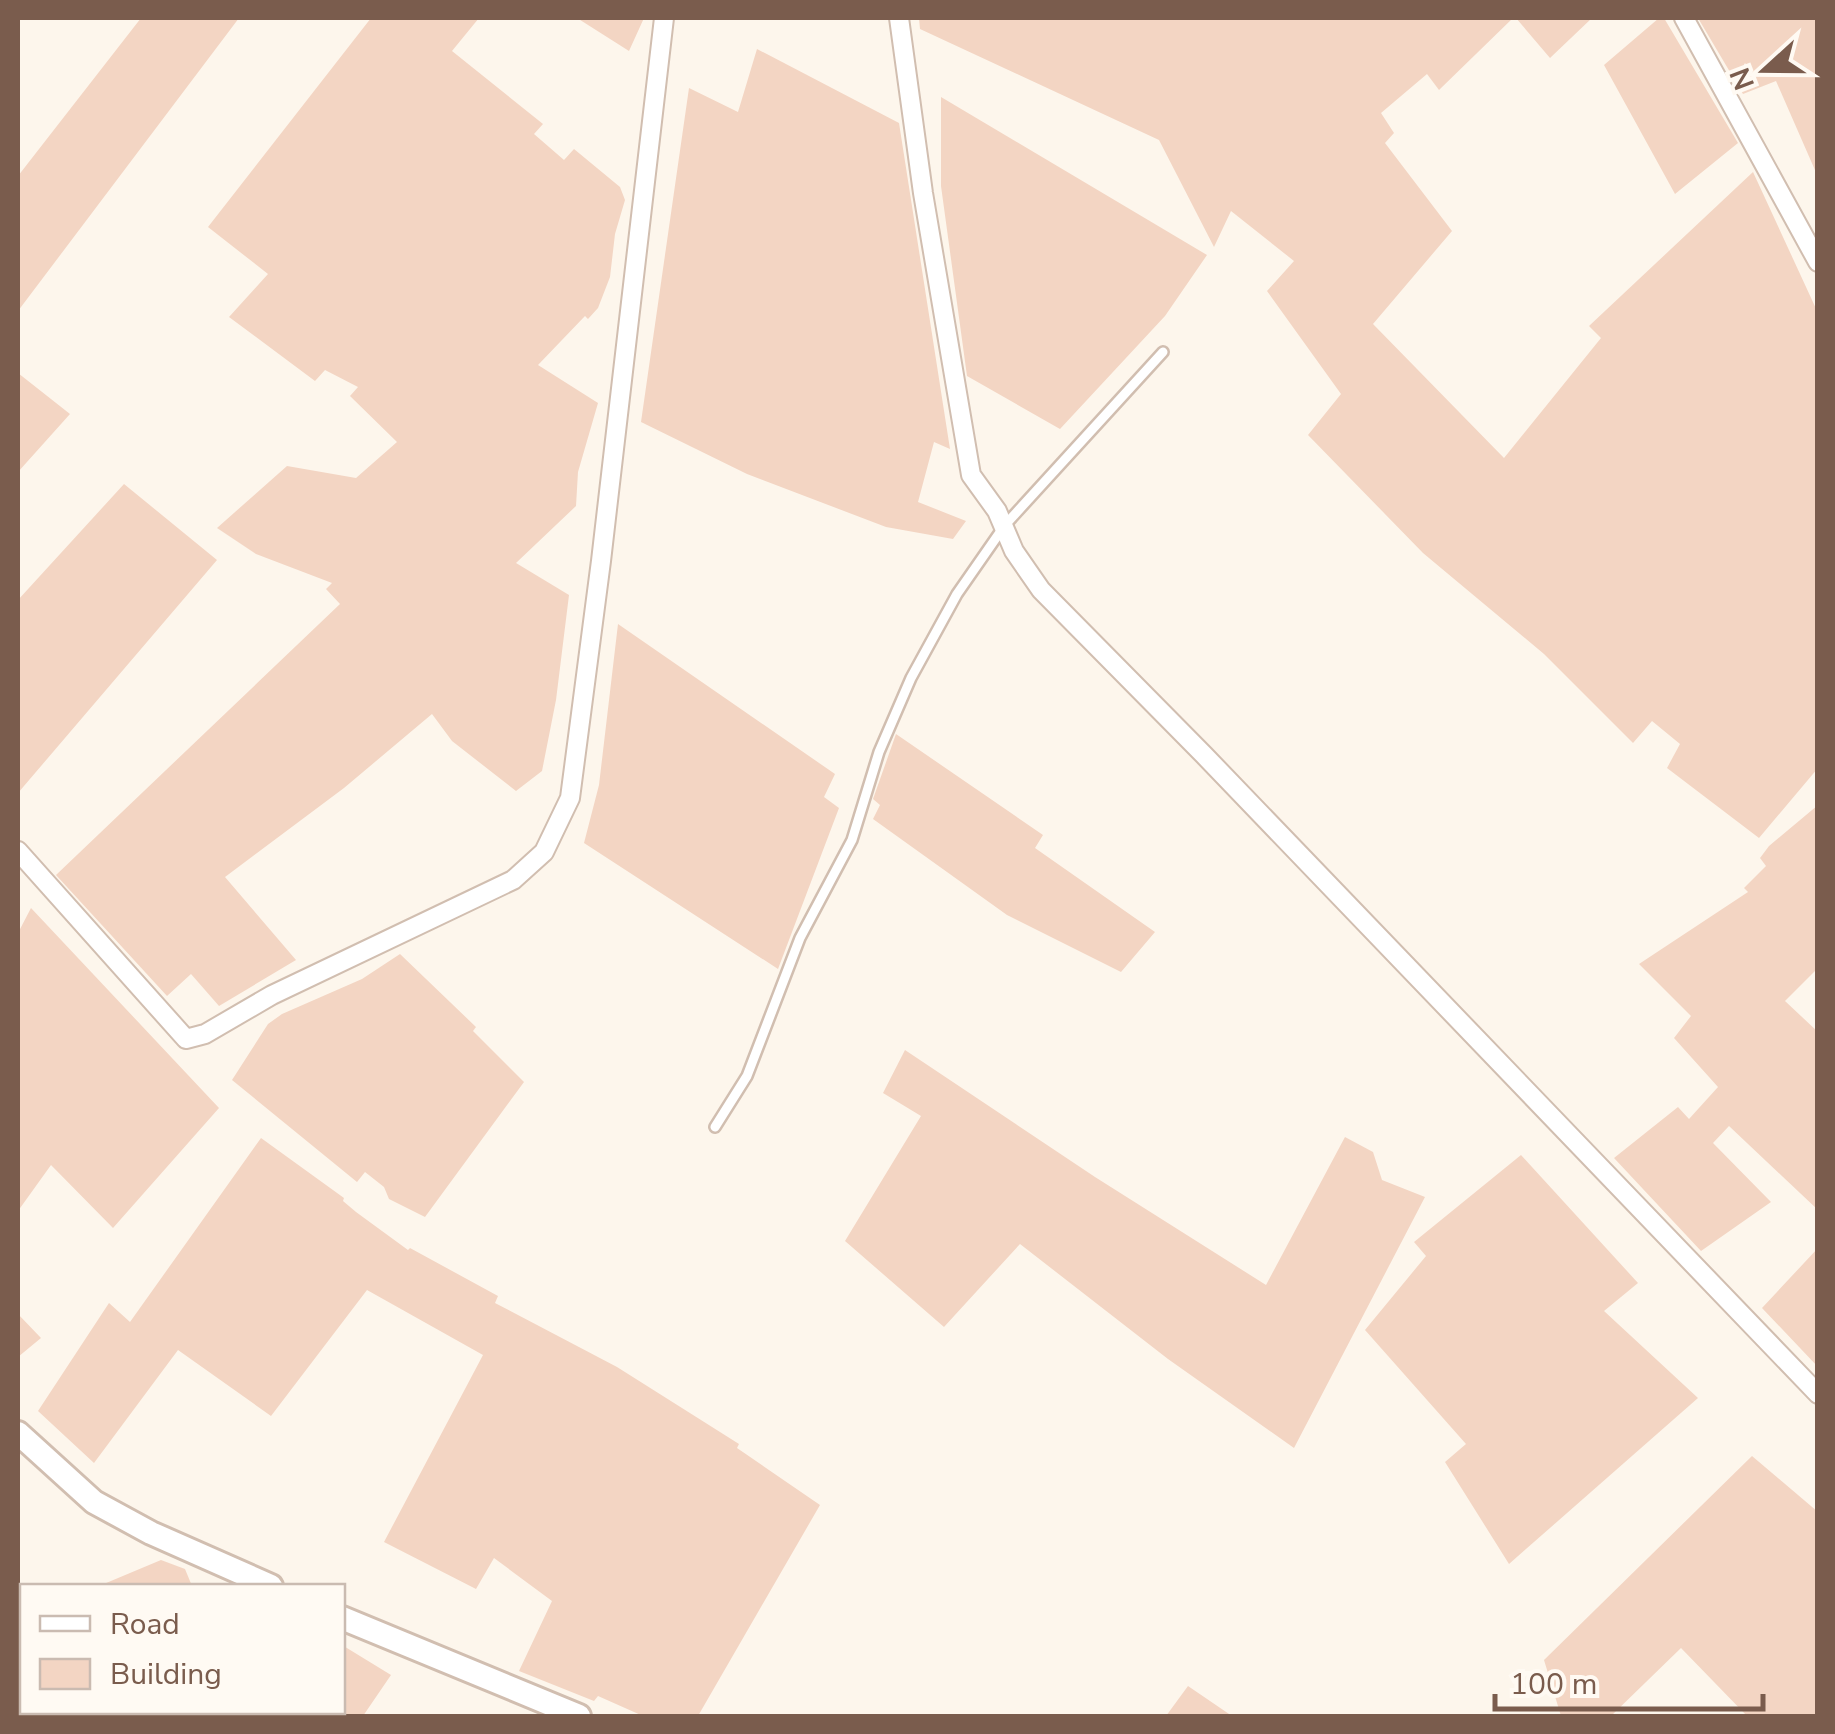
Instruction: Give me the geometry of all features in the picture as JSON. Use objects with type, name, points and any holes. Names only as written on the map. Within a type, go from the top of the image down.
[{"type":"street","points":[[18,851],[186,1039],[205,1034],[272,995],[513,880],[544,852],[570,798],[664,18]]},
{"type":"street","points":[[899,18],[970,475],[1005,525],[1014,551],[1041,590],[1204,754],[1818,1394]]},
{"type":"street","points":[[1684,18],[1818,262]]},
{"type":"street","points":[[18,1432],[94,1502],[268,1584]]},
{"type":"street","points":[[345,1619],[579,1716]]},
{"type":"lane","points":[[715,1127],[746,1076],[800,938],[852,840],[879,752],[911,678],[957,594],[1005,525],[1162,352]]},
{"type":"building","points":[[141,18],[239,18],[18,311],[18,176]]},
{"type":"building","points":[[371,18],[479,18],[452,51],[543,124],[534,134],[564,160],[574,149],[620,187],[625,200],[615,234],[610,277],[598,308],[588,319],[585,316],[538,365],[598,403],[578,472],[576,506],[516,563],[569,595],[556,700],[542,771],[516,791],[452,741],[432,714],[344,788],[225,877],[296,960],[219,1006],[191,974],[167,996],[56,875],[340,604],[326,589],[332,583],[256,554],[217,528],[287,466],[356,478],[397,442],[350,396],[358,387],[325,370],[315,381],[229,317],[268,274],[208,227]]},
{"type":"building","points":[[577,18],[644,18],[629,51]]},
{"type":"building","points":[[919,18],[1513,18],[1439,90],[1427,74],[1381,113],[1394,133],[1385,143],[1452,231],[1373,324],[1504,458],[1601,338],[1589,326],[1753,172],[1818,313],[1818,768],[1759,838],[1667,768],[1680,744],[1652,721],[1633,743],[1544,654],[1423,553],[1308,435],[1341,394],[1267,291],[1294,261],[1231,211],[1214,247],[1159,140],[920,29]]},
{"type":"building","points":[[1516,18],[1592,18],[1550,58]]},
{"type":"building","points":[[1659,18],[1664,18],[1738,143],[1675,194],[1604,65]]},
{"type":"building","points":[[1698,18],[1818,18],[1818,177],[1776,81],[1743,94]]},
{"type":"building","points":[[757,49],[899,123],[950,449],[934,442],[918,502],[966,521],[953,539],[886,527],[747,474],[641,422],[689,88],[738,112]]},
{"type":"building","points":[[941,97],[1207,255],[1165,316],[1060,429],[967,376],[941,186]]},
{"type":"building","points":[[18,373],[70,414],[18,472]]},
{"type":"building","points":[[124,484],[217,560],[18,793],[18,600]]},
{"type":"building","points":[[618,624],[835,774],[824,797],[839,808],[778,969],[584,843],[599,785]]},
{"type":"building","points":[[896,734],[1043,835],[1035,848],[1155,932],[1121,972],[1007,915],[873,819],[880,805],[873,799]]},
{"type":"building","points":[[1818,805],[1818,968],[1785,1001],[1818,1032],[1818,1210],[1729,1126],[1713,1143],[1771,1202],[1701,1251],[1614,1158],[1678,1107],[1689,1119],[1718,1087],[1674,1038],[1691,1016],[1639,964],[1748,892],[1744,888],[1766,866],[1760,858],[1769,846]]},
{"type":"building","points":[[31,908],[219,1108],[113,1228],[51,1165],[18,1211],[18,933]]},
{"type":"building","points":[[400,954],[476,1027],[473,1031],[524,1082],[425,1217],[389,1199],[384,1187],[365,1172],[357,1182],[232,1080],[268,1024],[362,979]]},
{"type":"building","points":[[905,1050],[1266,1285],[1345,1137],[1373,1152],[1382,1180],[1425,1197],[1294,1448],[1168,1359],[1020,1244],[944,1327],[845,1241],[921,1116],[883,1093]]},
{"type":"building","points":[[261,1138],[408,1250],[498,1296],[495,1303],[617,1367],[739,1444],[737,1448],[820,1505],[698,1716],[643,1716],[598,1696],[594,1701],[519,1671],[552,1601],[494,1558],[476,1589],[384,1542],[483,1355],[367,1290],[271,1416],[178,1350],[94,1463],[38,1411],[109,1303],[130,1322]]},
{"type":"building","points":[[1521,1155],[1638,1283],[1604,1311],[1698,1398],[1509,1564],[1445,1462],[1466,1444],[1365,1330],[1426,1256],[1414,1242]]},
{"type":"building","points":[[1818,1248],[1818,1367],[1762,1308]]},
{"type":"building","points":[[18,1314],[41,1338],[18,1357]]},
{"type":"building","points":[[1752,1456],[1818,1512],[1818,1716],[1747,1716],[1681,1648],[1611,1716],[1561,1716],[1544,1660]]},
{"type":"building","points":[[161,1560],[185,1569],[191,1584],[104,1584]]},
{"type":"building","points":[[345,1647],[391,1675],[363,1716],[342,1716]]},
{"type":"building","points":[[1188,1686],[1232,1716],[1166,1716]]}]
